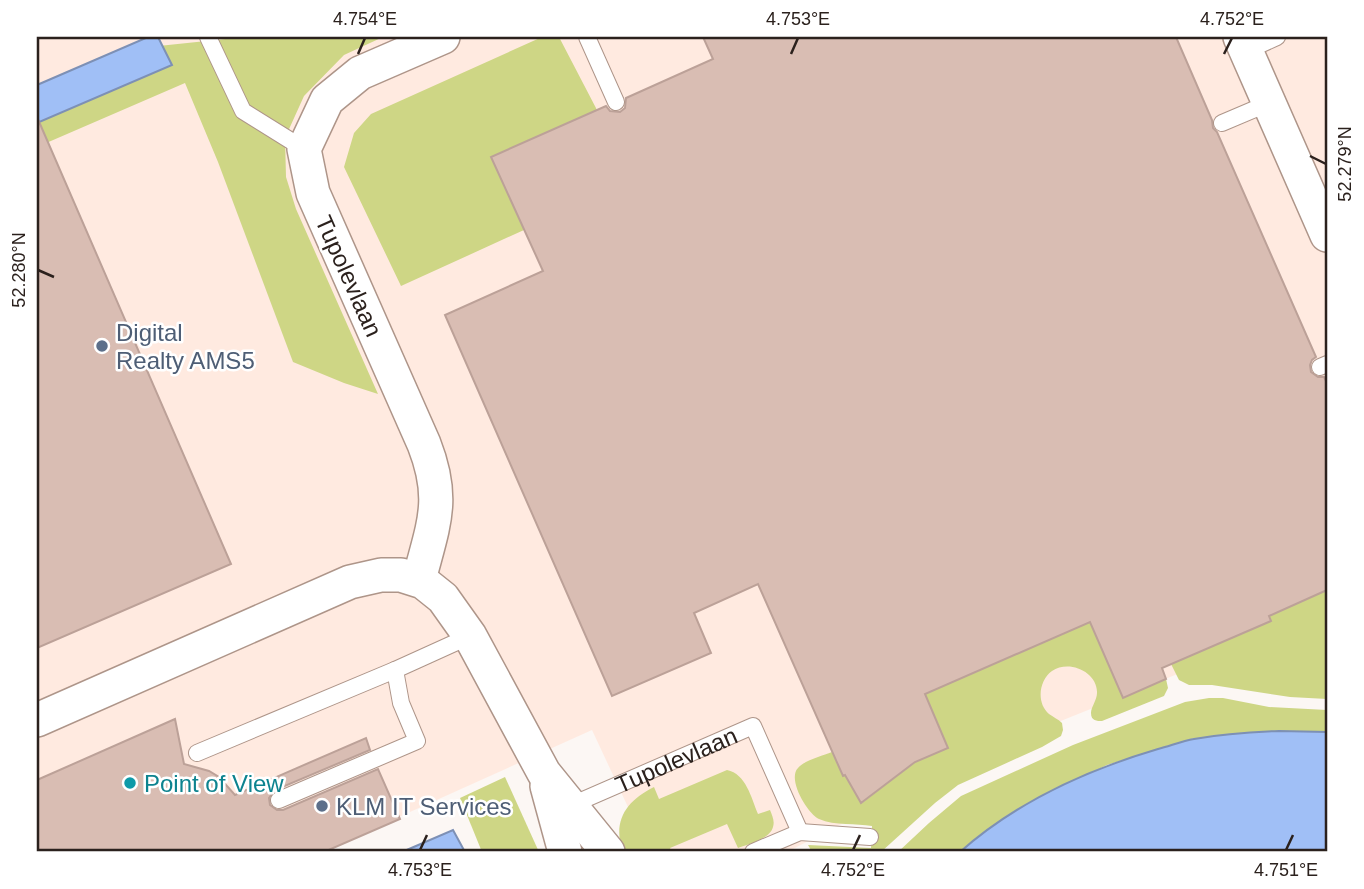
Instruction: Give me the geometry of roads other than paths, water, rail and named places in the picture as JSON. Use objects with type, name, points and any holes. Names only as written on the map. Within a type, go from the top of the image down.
[{"type":"street","points":[[303,149],[327,100],[360,73],[443,37]]},
{"type":"street","points":[[1243,44],[1327,235]]},
{"type":"street","name":"Tupolevlaan","points":[[303,149],[313,193],[424,444],[434,475],[437,498],[435,515],[419,580]]},
{"type":"street","points":[[37,720],[350,582],[389,574],[401,575],[419,580],[443,598],[470,636],[562,809],[608,852]]},
{"type":"street","points":[[562,809],[565,852]]},
{"type":"lane","points":[[208,37],[243,111],[303,149]]},
{"type":"lane","points":[[587,37],[616,103]]},
{"type":"lane","points":[[1243,44],[1277,37]]},
{"type":"lane","points":[[1222,123],[1269,103]]},
{"type":"lane","points":[[197,752],[470,636]]},
{"type":"lane","points":[[279,800],[417,741],[401,703],[395,670]]},
{"type":"lane","name":"Tupolevlaan","points":[[562,809],[753,726],[800,832]]},
{"type":"lane","points":[[753,852],[800,832],[870,837]]},
{"type":"water","points":[[148,37],[158,37],[172,65],[37,123],[37,85]]},
{"type":"water","points":[[1279,731],[1327,732],[1327,852],[960,852],[981,834],[1028,803],[1131,757],[1190,740]]},
{"type":"water","points":[[453,830],[465,852],[402,852]]},
{"type":"place","name":"Digital Realty AMS5","points":[[102,346]]},
{"type":"place","name":"Point of View","points":[[130,783]]},
{"type":"place","name":"KLM IT Services","points":[[322,806]]}]
